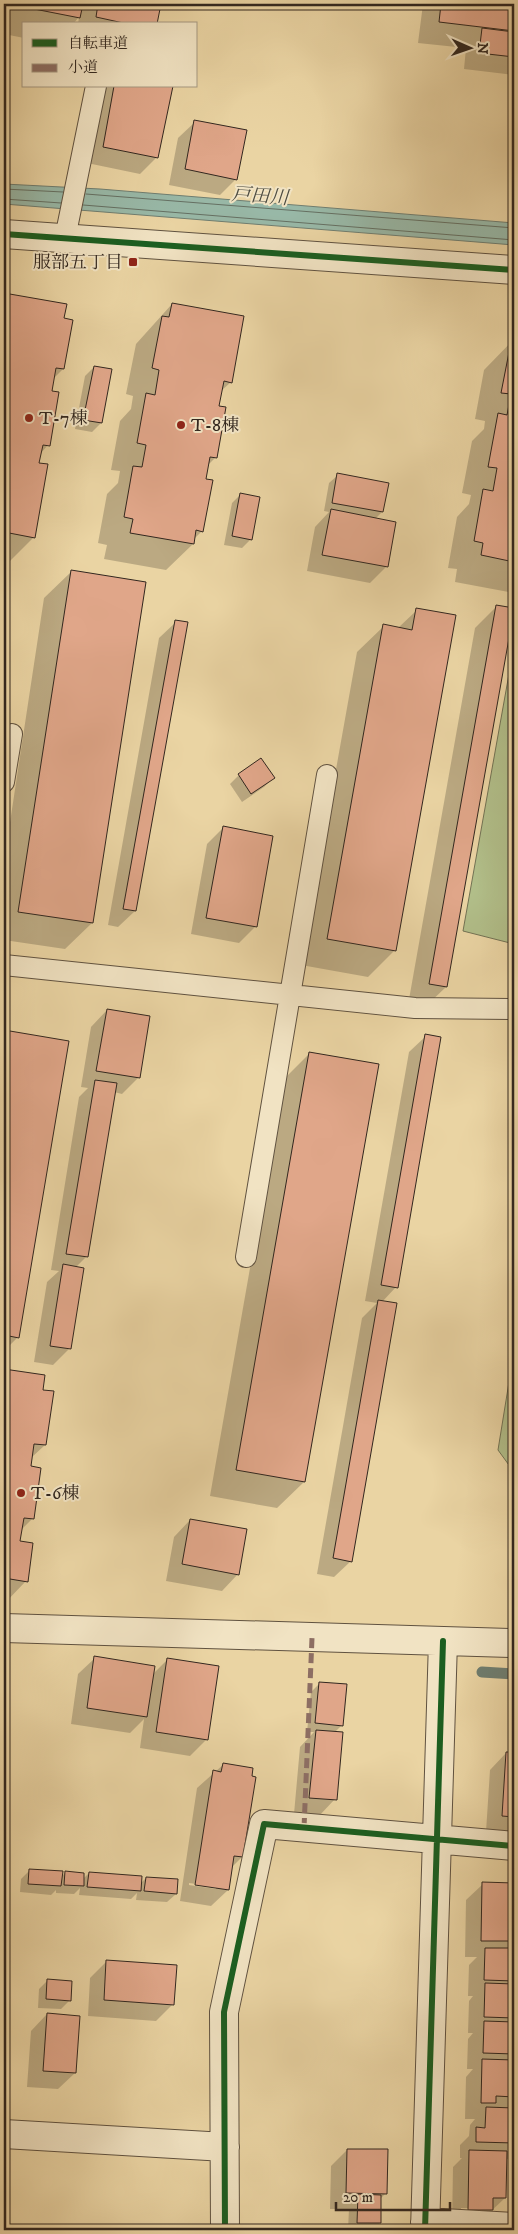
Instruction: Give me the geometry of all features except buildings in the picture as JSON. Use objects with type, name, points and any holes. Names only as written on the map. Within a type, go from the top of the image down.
[{"type":"street","points":[[4,234],[67,226],[514,270]]},
{"type":"street","points":[[4,1628],[514,1643]]},
{"type":"street","points":[[443,1641],[425,2226],[514,2227]]},
{"type":"street","points":[[225,2230],[224,2012],[264,1824],[514,1846]]},
{"type":"street","points":[[4,2134],[225,2147]]},
{"type":"lane","points":[[67,226],[96,88]]},
{"type":"lane","points":[[4,782],[12,734]]},
{"type":"lane","points":[[246,1257],[327,774]]},
{"type":"lane","points":[[4,965],[415,1008],[514,1008]]},
{"type":"green space","points":[[514,646],[514,944],[463,931]]},
{"type":"green space","points":[[514,1351],[514,1472],[498,1450]]},
{"type":"water","points":[[4,184],[100,189],[514,223],[514,245],[4,204]]},
{"type":"waterway","points":[[482,1672],[514,1674]]},
{"type":"marked path","points":[[304,1828],[312,1638]]},
{"type":"cycle path","points":[[4,234],[514,270]]},
{"type":"cycle path","points":[[425,2230],[443,1641]]},
{"type":"cycle path","points":[[225,2230],[224,2012],[264,1824],[514,1846]]},
{"type":"place","name":"服部五丁目","points":[[133,262]]},
{"type":"place","name":"T-7棟","points":[[29,418]]},
{"type":"place","name":"T-8棟","points":[[181,425]]},
{"type":"place","name":"T-6棟","points":[[21,1493]]},
{"type":"water label","name":"戸田川","points":[[260,195]]}]
